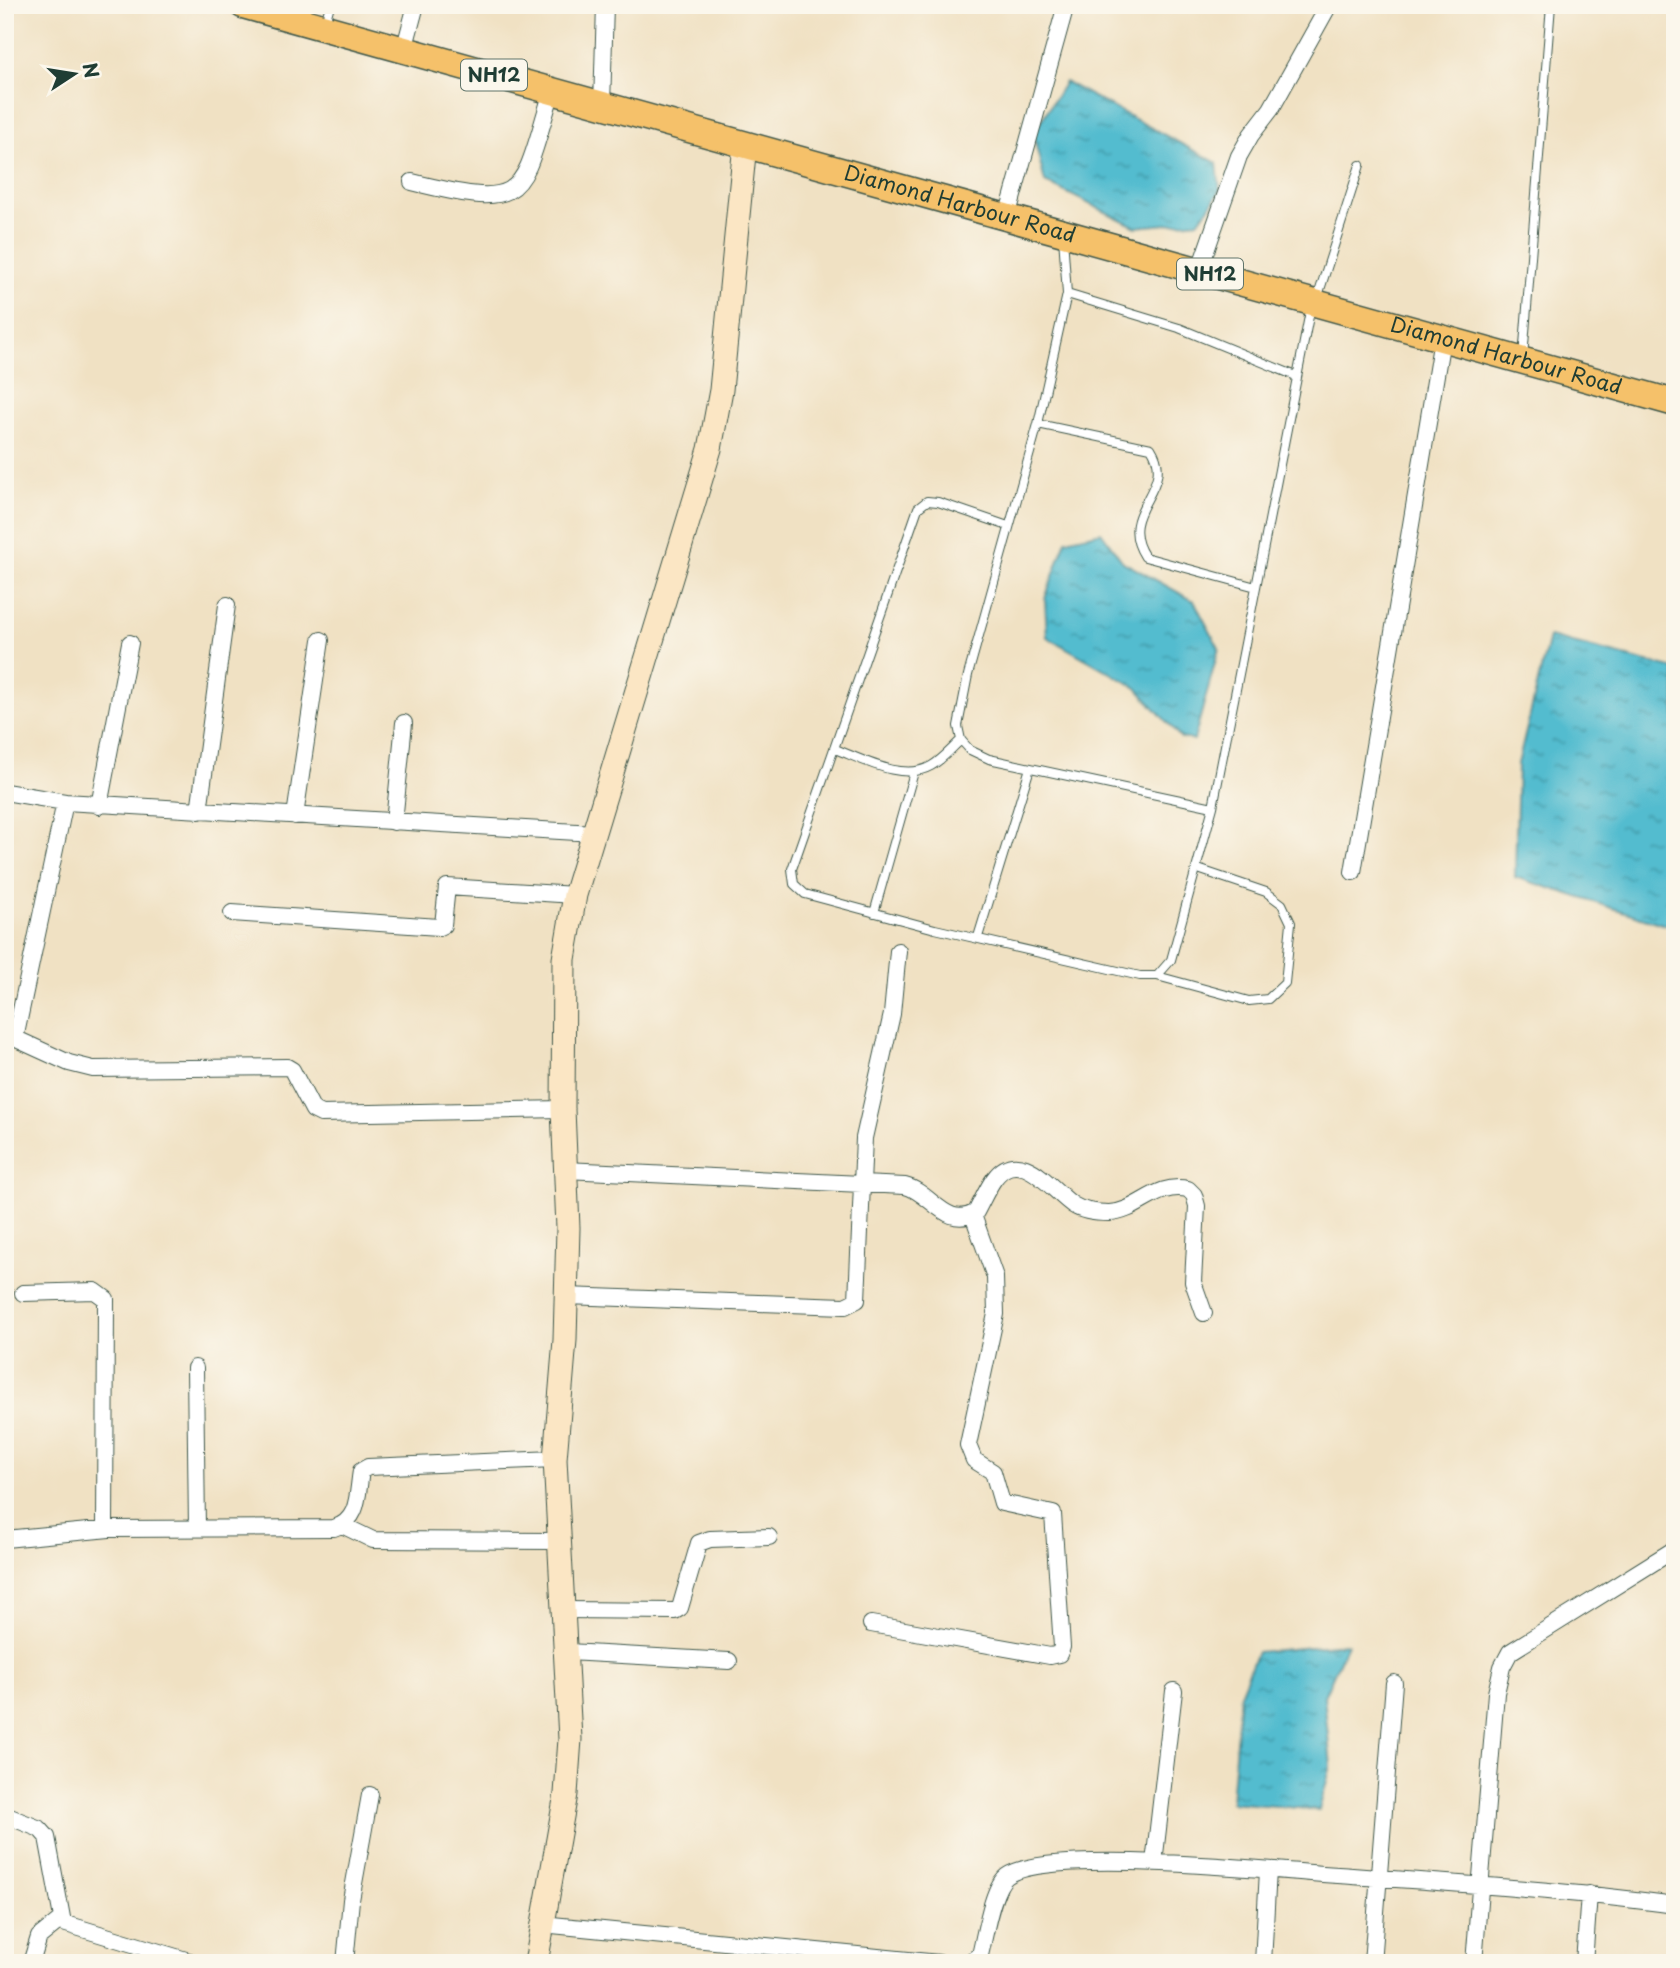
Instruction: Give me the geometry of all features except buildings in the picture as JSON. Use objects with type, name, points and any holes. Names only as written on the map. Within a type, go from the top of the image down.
[{"type":"highway","name":"Diamond Harbour Road","points":[[243,5],[327,16],[404,50],[1675,403]]},
{"type":"main road","points":[[536,1963],[566,1794],[570,1740],[568,1652],[558,1541],[555,1459],[566,1296],[564,960],[575,895],[630,722],[710,449],[721,390],[745,144]]},
{"type":"street","points":[[404,50],[416,5]]},
{"type":"street","points":[[602,105],[605,5]]},
{"type":"street","points":[[1007,217],[1066,5]]},
{"type":"street","points":[[1199,271],[1239,156],[1271,109],[1329,5]]},
{"type":"street","points":[[412,182],[495,197],[515,188],[526,176],[552,91]]},
{"type":"street","points":[[1353,872],[1442,339]]},
{"type":"street","points":[[199,811],[227,605]]},
{"type":"street","points":[[295,816],[321,640]]},
{"type":"street","points":[[99,806],[130,643]]},
{"type":"street","points":[[394,822],[404,723]]},
{"type":"street","points":[[5,792],[99,806],[594,833]]},
{"type":"street","points":[[9,1038],[16,1034],[65,802]]},
{"type":"street","points":[[232,913],[439,927],[444,924],[447,887],[575,895]]},
{"type":"street","points":[[566,1296],[845,1306],[852,1304],[860,1292],[864,1138],[892,1014],[898,951]]},
{"type":"street","points":[[9,1038],[69,1063],[93,1069],[287,1067],[292,1070],[313,1110],[321,1114],[563,1109]]},
{"type":"street","points":[[871,1624],[1050,1656],[1061,1651],[1053,1514],[1002,1503],[993,1472],[974,1460],[968,1445],[996,1301],[993,1271],[973,1214],[993,1180],[1009,1168],[1039,1173],[1075,1206],[1107,1213],[1129,1208],[1165,1187],[1188,1189],[1194,1195],[1196,1206],[1193,1282],[1205,1313]]},
{"type":"street","points":[[565,1170],[914,1188],[941,1213],[973,1214]]},
{"type":"street","points":[[23,1293],[95,1291],[106,1299],[105,1529]]},
{"type":"street","points":[[195,1368],[197,1528]]},
{"type":"street","points":[[342,1525],[353,1515],[361,1471],[368,1466],[555,1459]]},
{"type":"street","points":[[5,1539],[105,1529],[342,1525],[373,1540],[558,1541]]},
{"type":"street","points":[[564,1610],[675,1611],[680,1608],[699,1543],[710,1539],[769,1537]]},
{"type":"street","points":[[1474,1963],[1496,1693],[1502,1667],[1510,1652],[1675,1549]]},
{"type":"street","points":[[568,1652],[729,1661]]},
{"type":"street","points":[[1372,1963],[1394,1683]]},
{"type":"street","points":[[1154,1863],[1174,1691]]},
{"type":"street","points":[[345,1963],[351,1900],[370,1795]]},
{"type":"street","points":[[5,1815],[40,1829],[47,1837],[61,1920],[67,1925],[196,1963]]},
{"type":"street","points":[[968,1963],[980,1955],[1000,1882],[1017,1870],[1064,1863],[1154,1863],[1268,1870],[1589,1894],[1675,1905]]},
{"type":"street","points":[[1263,1963],[1268,1870]]},
{"type":"street","points":[[1584,1963],[1589,1894]]},
{"type":"street","points":[[31,1963],[39,1937],[61,1920]]},
{"type":"street","points":[[542,1924],[939,1963]]},
{"type":"lane","points":[[1522,362],[1551,5]]},
{"type":"lane","points":[[1157,976],[1171,960],[1198,869],[1213,807],[1296,376],[1314,302],[1360,165]]},
{"type":"lane","points":[[1063,233],[1067,294],[1038,424],[968,675],[958,726],[961,740],[970,750],[989,759],[1213,807]]},
{"type":"lane","points":[[1067,294],[1179,328],[1296,376]]},
{"type":"lane","points":[[1038,424],[1151,448],[1159,460],[1159,475],[1135,527],[1136,542],[1145,557],[1255,587]]},
{"type":"lane","points":[[1008,526],[938,502],[927,501],[918,509],[792,869],[794,884],[805,894],[874,912],[1140,976],[1157,976],[1249,1001],[1268,999],[1284,983],[1291,923],[1282,904],[1266,892],[1198,869]]},
{"type":"lane","points":[[835,749],[895,769],[915,772],[932,766],[961,740]]},
{"type":"lane","points":[[978,937],[1030,768]]},
{"type":"lane","points":[[874,912],[915,772]]},
{"type":"water","points":[[1065,82],[1217,163],[1220,191],[1199,221],[1136,227],[1045,182],[1033,134]]},
{"type":"water","points":[[1101,532],[1123,562],[1194,601],[1219,648],[1194,740],[1181,738],[1137,688],[1047,637],[1045,599],[1066,540]]},
{"type":"water","points":[[1549,637],[1675,669],[1675,928],[1515,877],[1518,764]]},
{"type":"water","points":[[1347,1644],[1324,1696],[1331,1766],[1319,1810],[1231,1802],[1240,1694],[1257,1652]]}]
